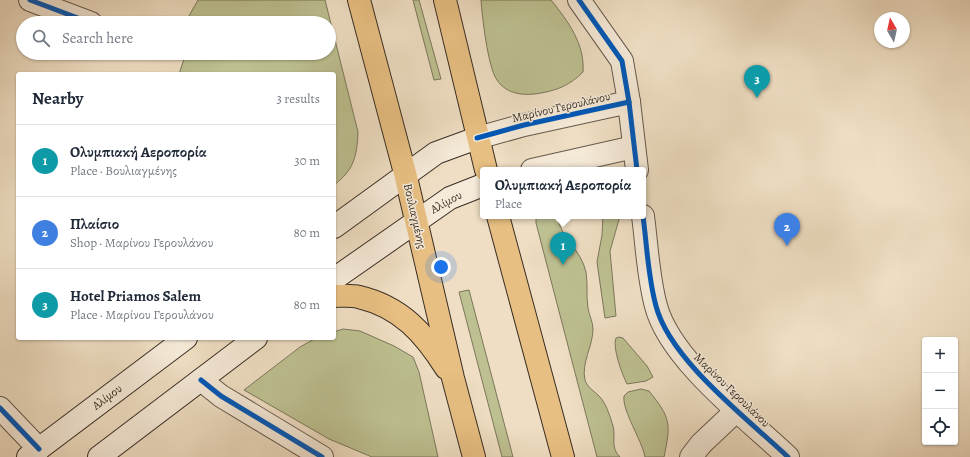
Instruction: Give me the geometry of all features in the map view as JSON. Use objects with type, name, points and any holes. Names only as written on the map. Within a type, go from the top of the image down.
[{"type":"main road","name":"Βουλιαγμένης","points":[[359,0],[405,174],[474,457]]},
{"type":"main road","points":[[445,0],[485,167]]},
{"type":"main road","points":[[499,219],[563,457]]},
{"type":"main road","points":[[336,296],[359,297],[396,312],[415,327],[431,344],[454,378]]},
{"type":"street","points":[[30,0],[72,16]]},
{"type":"street","points":[[580,0],[622,61],[629,102]]},
{"type":"street","name":"Μαρίνου Γερουλάνου","points":[[477,138],[629,102],[637,167]]},
{"type":"street","points":[[336,226],[436,153],[477,138]]},
{"type":"street","points":[[545,167],[634,147]]},
{"type":"street","name":"Αλίμου","points":[[336,278],[416,220],[450,198],[480,186]]},
{"type":"street","name":"Μαρίνου Γερουλάνου","points":[[643,219],[650,278],[656,307],[665,327],[686,360],[788,457]]},
{"type":"street","name":"Αλίμου","points":[[34,453],[183,340]]},
{"type":"street","points":[[99,457],[253,340]]},
{"type":"street","points":[[201,380],[221,396],[322,457]]},
{"type":"street","points":[[0,408],[34,453]]},
{"type":"street","points":[[691,457],[701,444],[737,410]]},
{"type":"green space","points":[[198,0],[325,0],[329,16],[189,16]]},
{"type":"green space","points":[[413,0],[419,0],[441,79],[434,80]]},
{"type":"green space","points":[[481,0],[551,0],[569,25],[578,42],[583,62],[583,72],[568,84],[547,92],[523,94],[506,89],[497,80],[491,65],[486,42]]},
{"type":"green space","points":[[336,44],[358,132],[357,148],[350,168],[336,183],[336,72],[180,72],[184,60],[336,60]]},
{"type":"green space","points":[[536,219],[558,219],[563,231],[580,257],[586,272],[588,308],[593,329],[585,367],[585,380],[587,385],[599,396],[606,406],[614,430],[615,450],[620,457],[597,457]]},
{"type":"green space","points":[[603,219],[619,219],[610,251],[616,316],[605,318],[597,262],[602,235]]},
{"type":"green space","points":[[469,290],[513,457],[502,457],[459,292]]},
{"type":"green space","points":[[343,329],[360,331],[394,346],[413,357],[419,372],[438,457],[372,457],[329,439],[244,390],[300,347],[312,340],[336,340],[336,331]]},
{"type":"green space","points":[[616,338],[623,338],[647,366],[653,377],[646,381],[627,384],[616,354],[615,342]]},
{"type":"green space","points":[[641,389],[649,391],[662,408],[665,415],[668,437],[664,457],[645,457],[626,409],[624,396],[628,392]]},
{"type":"cycle path","points":[[30,0],[72,16]]},
{"type":"cycle path","points":[[579,0],[622,61],[629,102],[637,167]]},
{"type":"cycle path","points":[[477,138],[524,125],[629,102]]},
{"type":"cycle path","points":[[643,219],[651,284],[656,306],[664,326],[677,347],[712,388],[788,457]]},
{"type":"cycle path","points":[[201,380],[221,396],[322,457]]},
{"type":"cycle path","points":[[0,408],[39,449]]},
{"type":"place","name":"Hotel Priamos Salem","points":[[757,98]]},
{"type":"place","name":"Πλαίσιο","points":[[787,246]]},
{"type":"place","name":"Ολυμπιακή Αεροπορία","points":[[563,265]]}]
